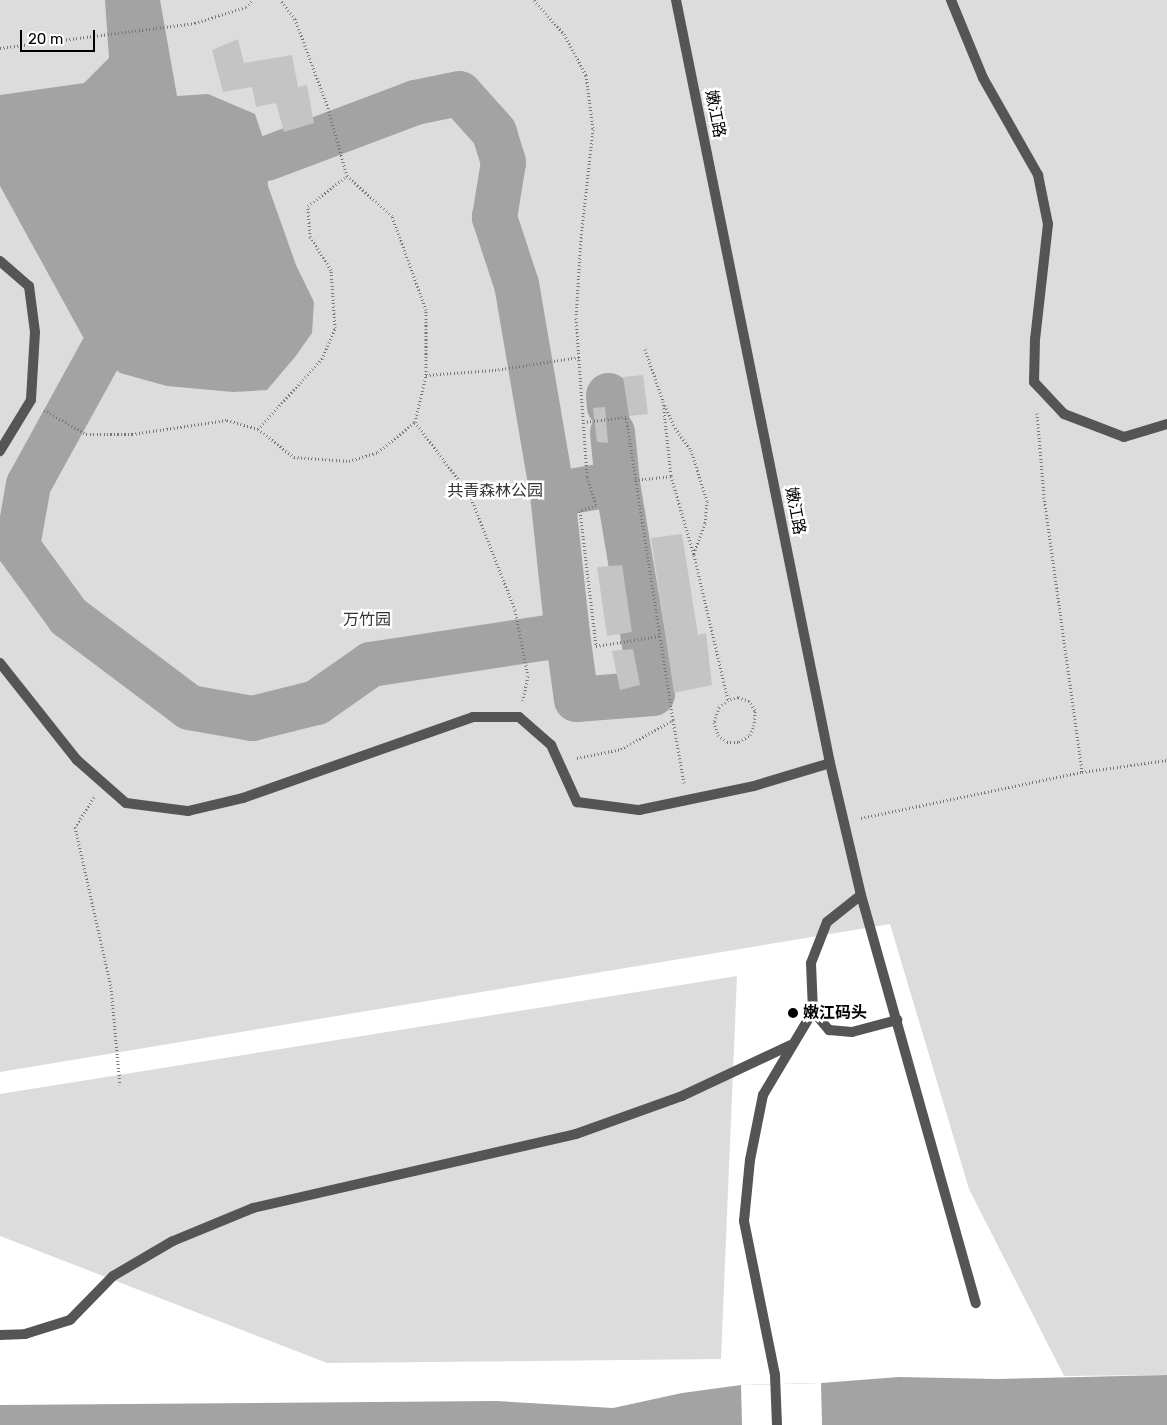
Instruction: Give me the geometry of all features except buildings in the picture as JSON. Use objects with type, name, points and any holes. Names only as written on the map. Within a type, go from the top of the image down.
[{"type":"street","name":"嫩江路","points":[[676,0],[830,764],[861,895],[976,1303]]},
{"type":"street","points":[[951,0],[983,78],[1038,176],[1048,224],[1035,339],[1034,382],[1064,414],[1124,437],[1167,424]]},
{"type":"street","points":[[0,261],[29,286],[35,332],[31,400],[0,451]]},
{"type":"street","points":[[0,663],[77,760],[126,803],[188,811],[242,798],[473,717],[519,717],[551,745],[577,802],[639,810],[754,786],[830,764]]},
{"type":"street","points":[[777,1425],[775,1375],[744,1221],[750,1160],[763,1095],[791,1045],[813,1011],[811,963],[827,922],[861,895]]},
{"type":"street","points":[[813,1011],[829,1030],[852,1032],[896,1020]]},
{"type":"street","points":[[0,1335],[25,1334],[70,1320],[113,1276],[173,1241],[253,1208],[576,1134],[682,1096],[791,1045]]},
{"type":"path","points":[[0,48],[195,23],[246,7],[253,0]]},
{"type":"path","points":[[50,415],[86,434],[132,434],[227,420],[258,429],[294,457],[348,461],[378,452],[415,422],[426,375],[426,310],[392,216],[347,176],[327,105],[295,19],[280,0]]},
{"type":"path","points":[[534,0],[564,34],[586,75],[593,129],[576,318],[587,477],[596,505],[580,511],[596,646],[659,636]]},
{"type":"path","points":[[258,429],[322,359],[335,328],[331,270],[310,237],[308,206],[347,176]]},
{"type":"path","points":[[645,349],[663,401],[675,428],[691,450],[707,501],[705,523],[694,555]]},
{"type":"path","points":[[426,375],[495,370],[578,357]]},
{"type":"path","points":[[1034,382],[1044,497],[1082,772]]},
{"type":"path","points":[[663,401],[671,476],[694,555],[728,700]]},
{"type":"path","points":[[584,422],[626,417],[659,636],[687,800]]},
{"type":"path","points":[[415,422],[470,495],[515,610],[528,676],[519,717]]},
{"type":"path","points":[[635,480],[671,476]]},
{"type":"path","points":[[738,697],[749,701],[755,710],[750,735],[739,742],[727,742],[718,736],[714,722],[719,707],[728,700],[738,697]]},
{"type":"path","points":[[551,745],[579,759],[622,749],[673,720]]},
{"type":"path","points":[[845,821],[1082,772],[1167,760]]},
{"type":"path","points":[[103,782],[75,827],[111,987],[120,1085]]},
{"type":"green space","name":"共青森林公园","points":[[0,0],[1167,0],[1167,1375],[1064,1376],[969,1189],[890,924],[0,1072]]},
{"type":"green space","points":[[737,976],[721,1359],[327,1363],[0,1236],[0,1094]]},
{"type":"shaded area","points":[[105,0],[160,0],[177,96],[208,94],[255,114],[265,144],[268,186],[296,265],[314,302],[312,333],[295,357],[267,390],[233,392],[167,386],[120,373],[83,337],[0,186],[0,95],[84,83],[109,58]]},
{"type":"shaded area","points":[[1167,1375],[1167,1425],[0,1425],[0,1405],[496,1401],[613,1408],[682,1393],[741,1385],[821,1383],[899,1377],[997,1379]]},
{"type":"pier","points":[[821,1383],[822,1425],[742,1425],[741,1385]]},
{"type":"waterway","points":[[110,335],[28,484],[17,546],[68,616],[189,707],[252,718],[316,702],[370,664],[567,634],[552,494],[516,284],[494,217],[503,162],[494,132],[459,93],[415,102],[266,158]]},
{"type":"waterway","points":[[608,395],[609,406]]},
{"type":"waterway","points":[[612,432],[617,483]]},
{"type":"waterway","points":[[552,494],[617,483],[652,693],[576,699],[567,634]]},
{"type":"place","name":"嫩江码头","points":[[793,1013]]},
{"type":"park label","name":"万竹园","points":[[367,620]]}]
